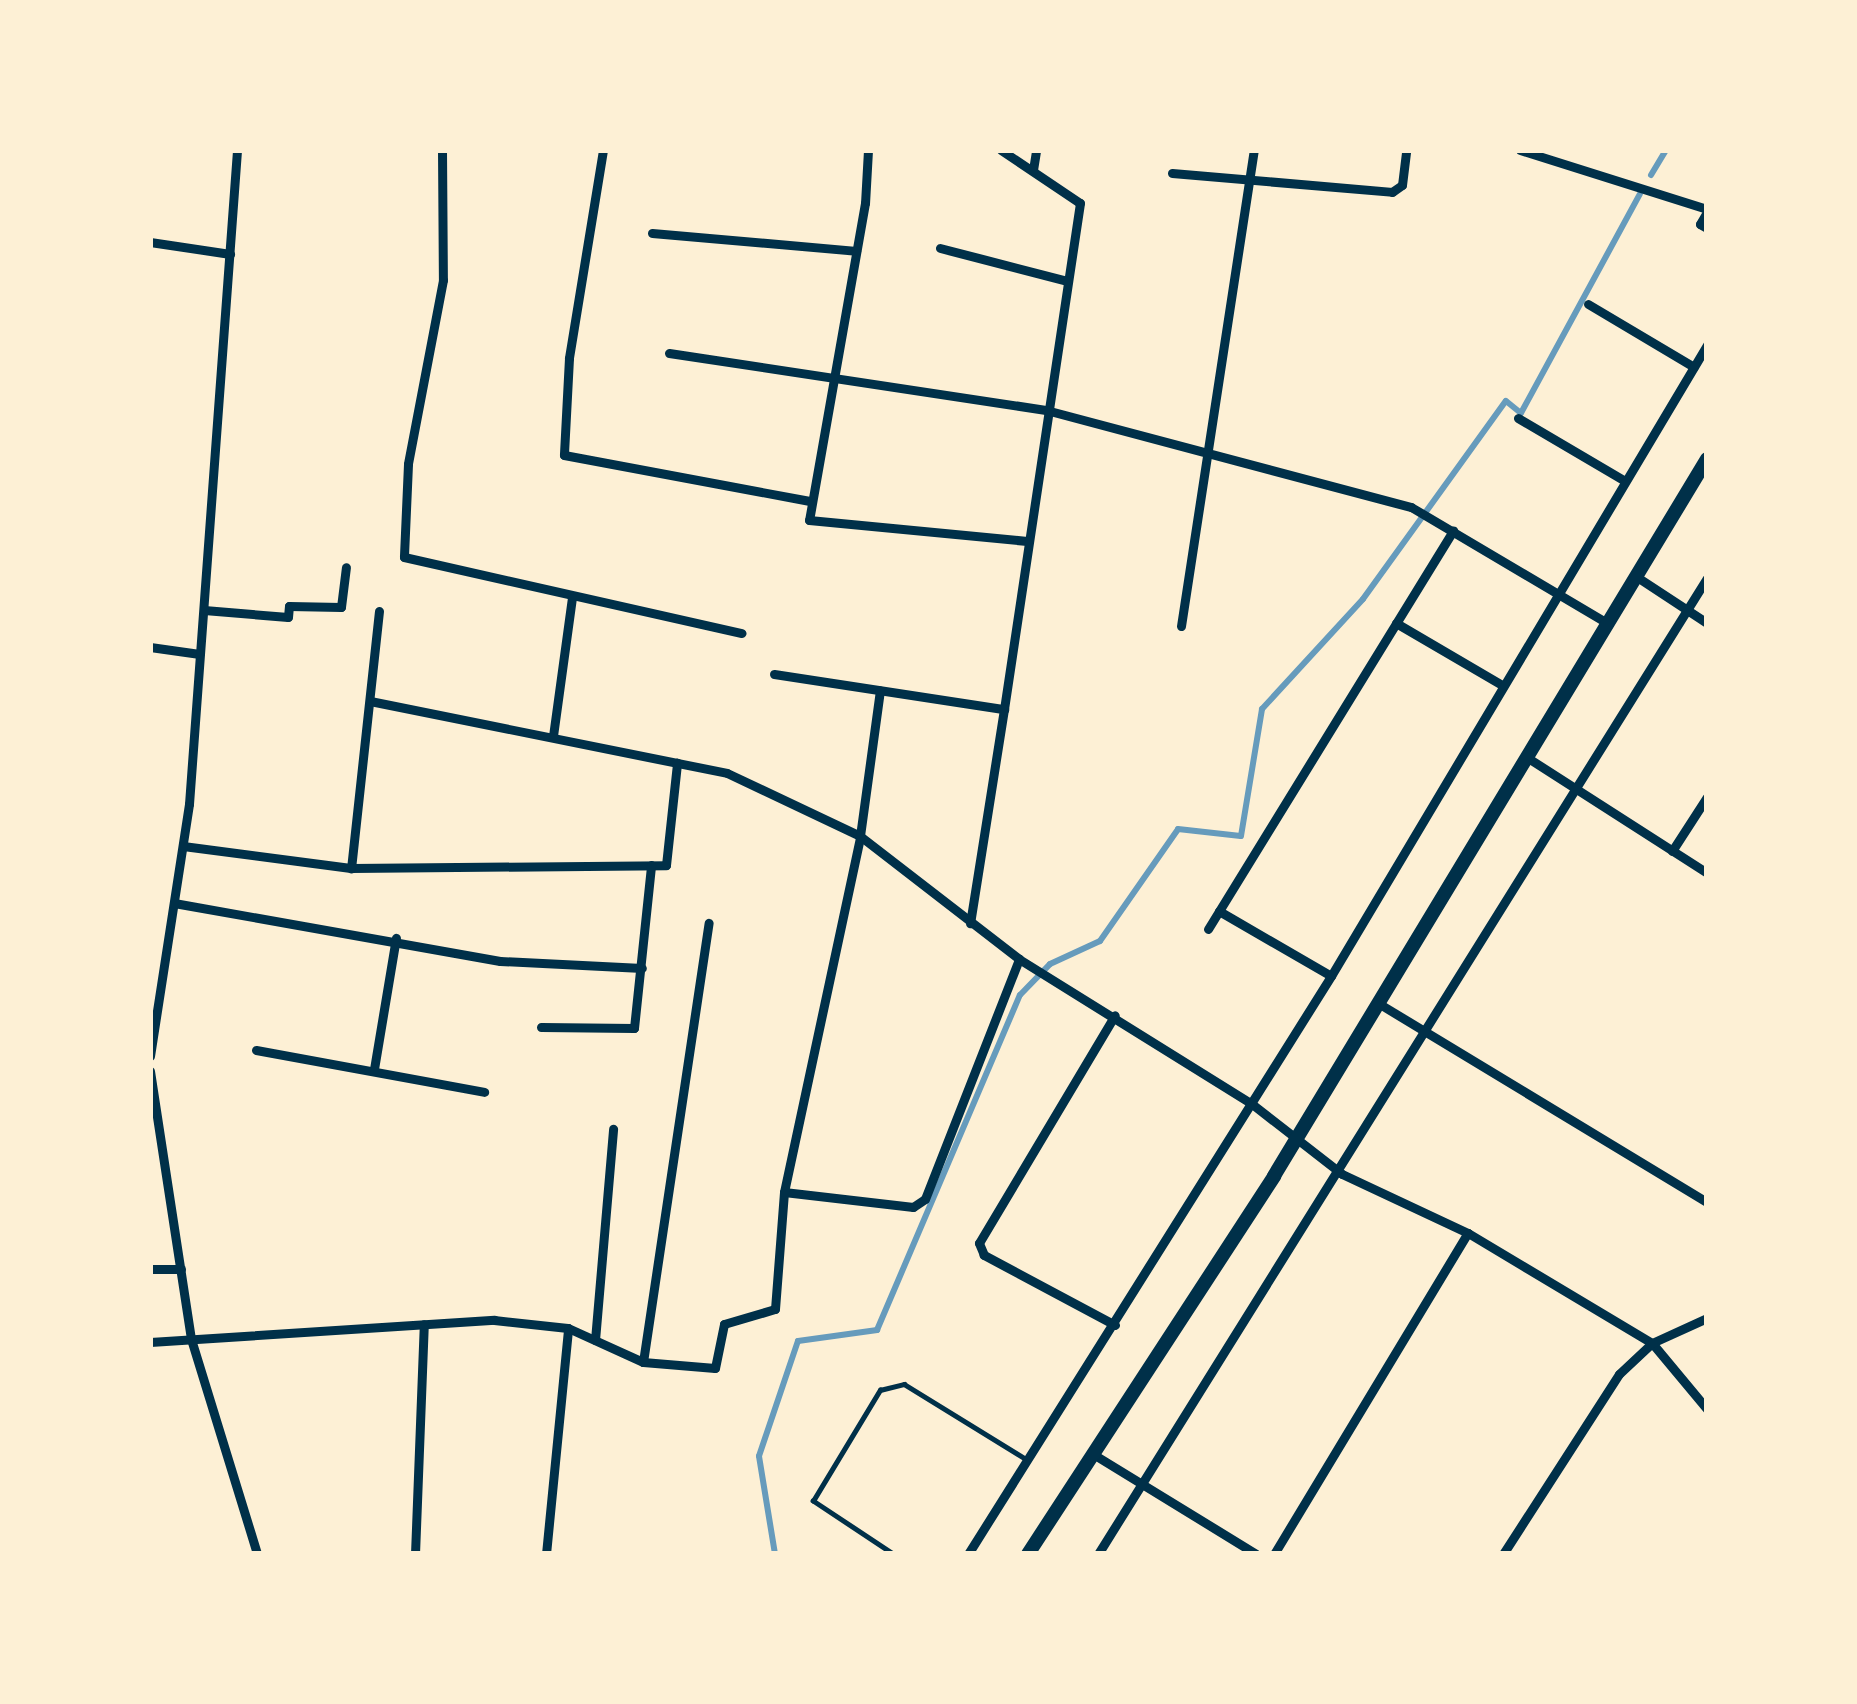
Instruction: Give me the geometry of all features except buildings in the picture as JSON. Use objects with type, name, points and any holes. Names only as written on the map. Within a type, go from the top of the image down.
[{"type":"main road","points":[[1028,1554],[1298,1137],[1707,460]]},
{"type":"street","points":[[150,1056],[183,846],[237,150]]},
{"type":"street","points":[[442,150],[443,280],[408,464],[401,548],[418,566],[742,633]]},
{"type":"street","points":[[603,150],[568,358],[565,455],[810,501]]},
{"type":"street","points":[[868,150],[856,250],[810,501],[813,521],[1027,541]]},
{"type":"street","points":[[970,923],[1080,203],[1001,150]]},
{"type":"street","points":[[1033,170],[1036,150]]},
{"type":"street","points":[[1181,626],[1212,451],[1254,150]]},
{"type":"street","points":[[1172,173],[1392,192],[1402,185],[1406,150]]},
{"type":"street","points":[[1520,150],[1707,211],[1700,224],[1707,228]]},
{"type":"street","points":[[652,233],[856,250]]},
{"type":"street","points":[[150,242],[230,254]]},
{"type":"street","points":[[940,248],[1068,281]]},
{"type":"street","points":[[1588,304],[1694,367]]},
{"type":"street","points":[[968,1554],[1331,976],[1707,346]]},
{"type":"street","points":[[669,353],[1046,410],[1411,508],[1559,588],[1609,624]]},
{"type":"street","points":[[1518,418],[1624,481]]},
{"type":"street","points":[[1208,929],[1453,530]]},
{"type":"street","points":[[204,610],[288,617],[289,606],[341,607],[346,567]]},
{"type":"street","points":[[1637,577],[1707,622]]},
{"type":"street","points":[[1098,1554],[1429,1035],[1707,578]]},
{"type":"street","points":[[553,736],[572,598]]},
{"type":"street","points":[[351,868],[379,611]]},
{"type":"street","points":[[1396,623],[1502,686]]},
{"type":"street","points":[[150,647],[200,654]]},
{"type":"street","points":[[774,674],[1004,709]]},
{"type":"street","points":[[150,1342],[494,1320],[568,1328],[643,1362],[715,1367],[724,1324],[776,1309],[784,1192],[860,836],[880,690]]},
{"type":"street","points":[[370,701],[727,772],[860,836],[1019,959],[1252,1104],[1342,1174],[1468,1233],[1652,1343],[1707,1409]]},
{"type":"street","points":[[1528,758],[1707,873]]},
{"type":"street","points":[[183,846],[351,868],[666,865],[677,763]]},
{"type":"street","points":[[1672,851],[1707,797]]},
{"type":"street","points":[[541,1027],[634,1028],[651,865]]},
{"type":"street","points":[[174,903],[396,938],[500,961],[642,968]]},
{"type":"street","points":[[1219,911],[1331,976]]},
{"type":"street","points":[[643,1362],[709,923]]},
{"type":"street","points":[[374,1070],[396,938]]},
{"type":"street","points":[[784,1192],[913,1207],[925,1198],[1019,959]]},
{"type":"street","points":[[1378,1003],[1707,1202]]},
{"type":"street","points":[[1114,1325],[984,1255],[979,1243],[1115,1016]]},
{"type":"street","points":[[256,1050],[484,1092]]},
{"type":"street","points":[[150,1071],[154,1152],[181,1269],[191,1339],[257,1554]]},
{"type":"street","points":[[595,1340],[613,1130]]},
{"type":"street","points":[[1274,1554],[1468,1233]]},
{"type":"street","points":[[150,1269],[181,1269]]},
{"type":"street","points":[[1503,1554],[1619,1374],[1652,1343],[1707,1318]]},
{"type":"street","points":[[415,1554],[424,1324]]},
{"type":"street","points":[[546,1554],[568,1328]]},
{"type":"street","points":[[1093,1454],[1256,1554]]},
{"type":"lane","points":[[893,1554],[813,1501],[880,1390],[904,1384],[1028,1460]]},
{"type":"waterway","points":[[1651,175],[1666,150]]},
{"type":"waterway","points":[[775,1554],[759,1456],[798,1341],[877,1330],[1020,995],[1050,964],[1100,941],[1178,829],[1241,836],[1262,709],[1363,599],[1506,401],[1521,413],[1640,194]]}]
